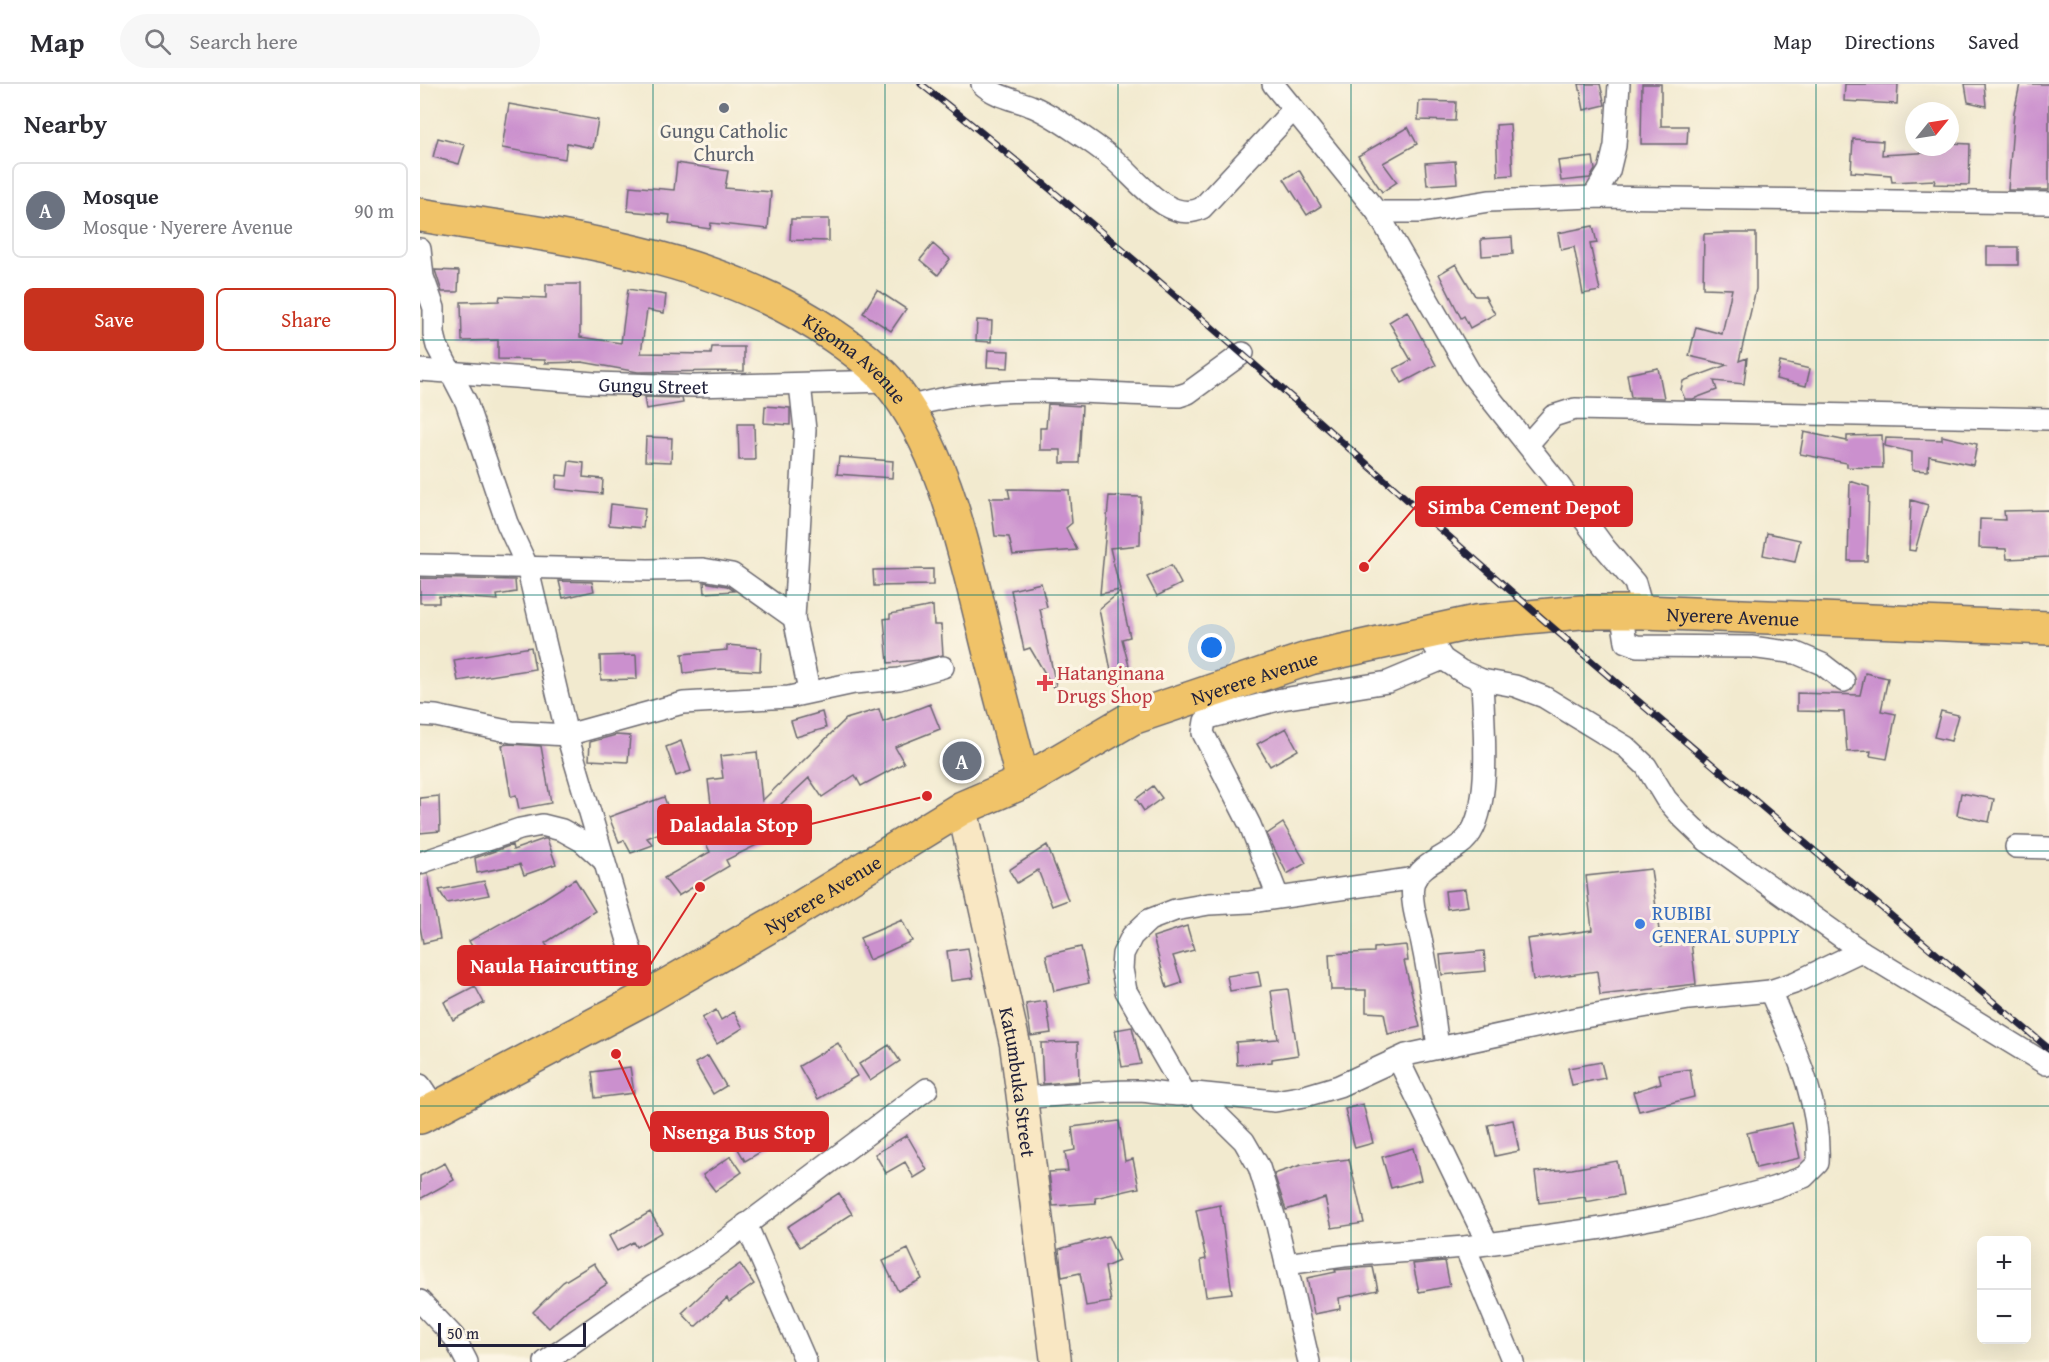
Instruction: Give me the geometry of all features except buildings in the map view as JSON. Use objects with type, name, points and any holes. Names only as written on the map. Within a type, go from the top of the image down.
[{"type":"main road","name":"Kigoma Avenue","points":[[421,222],[556,236],[637,253],[698,270],[761,293],[811,320],[856,352],[888,381],[906,408],[943,480],[969,568],[1023,782]]},
{"type":"main road","name":"Nyerere Avenue","points":[[425,1104],[645,998],[785,917],[962,808],[1023,782],[1132,718],[1310,658],[1434,646],[1475,622],[1581,612],[2049,628]]},
{"type":"main road","name":"Katumbuka Street","points":[[962,808],[1015,1044],[1056,1362]]},
{"type":"street","points":[[982,84],[996,95],[1033,106],[1111,157],[1163,205],[1180,213],[1192,213],[1202,208],[1293,110]]},
{"type":"street","points":[[1273,84],[1377,212],[1471,374],[1528,444],[1593,533],[1635,583],[1626,642],[1637,646],[1750,647],[1796,653],[1822,663],[1844,681]]},
{"type":"street","points":[[1593,197],[1609,171],[1619,84]]},
{"type":"street","points":[[1377,212],[1421,212],[1489,201],[1593,197],[2049,203]]},
{"type":"street","points":[[420,249],[423,277],[434,308],[434,334],[449,371],[466,402],[507,523],[527,566],[567,735],[645,998]]},
{"type":"street","points":[[906,408],[956,396],[1011,392],[1179,396],[1188,393],[1243,353]]},
{"type":"street","name":"Gungu Street","points":[[420,370],[606,383],[694,386],[888,381]]},
{"type":"street","points":[[800,384],[805,430],[794,618],[809,691]]},
{"type":"street","points":[[1528,444],[1553,416],[1575,409],[2049,419]]},
{"type":"street","points":[[420,565],[703,569],[732,574],[794,618]]},
{"type":"street","points":[[1278,897],[1242,807],[1203,733],[1205,721],[1212,717],[1282,699],[1388,682],[1434,646],[1461,671],[1482,680],[1515,686],[1544,697],[1626,747],[1646,766],[1666,799],[1707,840],[1861,951],[2046,1064]]},
{"type":"street","points":[[420,715],[436,716],[512,732],[567,735],[683,703],[789,696],[809,691],[899,679],[943,668]]},
{"type":"street","points":[[1438,1048],[1431,987],[1413,902],[1416,878],[1425,868],[1462,843],[1476,824],[1485,764],[1482,680]]},
{"type":"street","points":[[420,863],[520,829],[542,825],[562,830],[582,841],[602,859]]},
{"type":"street","points":[[2016,847],[2049,848]]},
{"type":"street","points":[[1309,1362],[1268,1192],[1253,1154],[1244,1140],[1191,1094],[1125,991],[1122,969],[1123,954],[1132,936],[1149,920],[1174,910],[1416,878]]},
{"type":"street","points":[[1022,1098],[1088,1092],[1142,1091],[1275,1101],[1305,1096],[1339,1086],[1398,1059],[1438,1048],[1573,1018],[1689,999],[1770,991],[1794,983],[1861,951]]},
{"type":"street","points":[[1286,1264],[1355,1255],[1466,1247],[1602,1228],[1671,1215],[1773,1188],[1804,1177],[1818,1163],[1819,1145],[1810,1090],[1770,991]]},
{"type":"street","points":[[1398,1059],[1488,1244]]},
{"type":"street","points":[[545,1362],[652,1287],[710,1252],[927,1089]]},
{"type":"street","points":[[746,1224],[806,1362]]},
{"type":"street","points":[[1466,1247],[1513,1362]]},
{"type":"street","points":[[420,1301],[454,1337],[467,1362]]},
{"type":"railway","points":[[921,84],[1156,279],[1537,614],[2049,1049]]},
{"type":"place","name":"Gungu Catholic Church","points":[[724,108]]},
{"type":"place","name":"Simba Cement Depot","points":[[1364,567]]},
{"type":"place","name":"Hatanginana Drugs Shop","points":[[1045,683]]},
{"type":"place","name":"Mosque","points":[[962,761]]},
{"type":"place","name":"Daladala Stop","points":[[927,796]]},
{"type":"place","name":"Naula Haircutting","points":[[700,887]]},
{"type":"place","name":"RUBIBI GENERAL SUPPLY","points":[[1640,924]]},
{"type":"place","name":"Nsenga Bus Stop","points":[[616,1054]]}]
